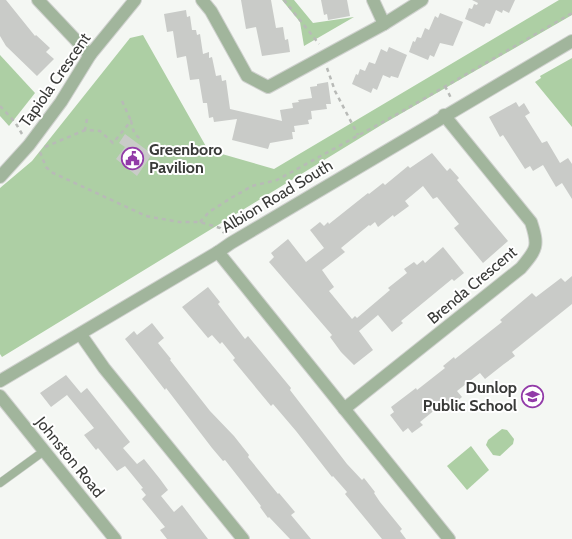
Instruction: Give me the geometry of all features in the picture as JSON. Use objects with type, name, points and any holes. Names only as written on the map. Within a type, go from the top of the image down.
[{"type":"street","points":[[38,0],[90,55]]},
{"type":"street","name":"Tapiola Crescent","points":[[0,176],[33,146],[90,55],[134,0]]},
{"type":"street","points":[[202,0],[211,11],[247,76],[268,87],[384,24],[422,0]]},
{"type":"street","points":[[372,0],[384,24]]},
{"type":"street","name":"Albion Road South","points":[[0,382],[444,115],[572,41]]},
{"type":"street","name":"Brenda Crescent","points":[[344,409],[521,268],[535,252],[536,237],[530,222],[444,115]]},
{"type":"street","points":[[218,252],[449,539]]},
{"type":"street","points":[[81,335],[104,368],[243,539]]},
{"type":"street","name":"Johnston Road","points":[[0,396],[115,539]]},
{"type":"lane","points":[[0,483],[44,451]]},
{"type":"path","points":[[200,222],[209,212],[252,186],[278,180],[401,112],[572,13]]},
{"type":"path","points":[[122,101],[134,133],[142,141]]},
{"type":"path","points":[[0,106],[15,122],[21,134],[33,146],[51,172],[146,216],[179,222],[200,222],[220,228],[226,236]]},
{"type":"path","points":[[85,130],[87,119]]},
{"type":"path","points":[[33,146],[48,145],[85,130],[100,131],[113,143],[130,121]]},
{"type":"green space","points":[[282,0],[294,0],[313,23],[354,17],[304,46],[300,22]]},
{"type":"green space","points":[[559,0],[572,0],[572,15],[383,124],[2,357],[0,354],[0,188],[32,161],[130,38],[143,35],[208,150],[274,169]]},
{"type":"green space","points":[[0,55],[35,93],[9,126],[0,116]]},
{"type":"green space","points":[[572,58],[572,127],[535,82],[541,78],[540,76]]},
{"type":"green space","points":[[502,429],[507,430],[514,439],[513,444],[500,456],[493,455],[486,445],[488,440]]},
{"type":"green space","points":[[471,446],[489,470],[467,490],[447,466]]},
{"type":"building","points":[[0,0],[6,0],[35,36],[50,48],[46,52],[54,59],[37,76],[6,46],[0,36]]},
{"type":"building","points":[[241,0],[271,0],[276,28],[283,27],[285,40],[288,39],[290,52],[262,56],[256,27],[246,29]]},
{"type":"building","points":[[321,0],[347,0],[350,16],[328,20],[327,14],[324,15]]},
{"type":"building","points":[[472,0],[515,0],[509,13],[503,10],[502,13],[496,10],[490,24],[486,23],[484,27],[465,19],[469,8],[472,9],[474,4],[477,5],[478,3]]},
{"type":"building","points":[[186,10],[187,17],[190,16],[192,30],[196,30],[197,35],[200,34],[203,54],[209,52],[209,58],[212,57],[216,76],[221,75],[222,81],[226,80],[230,109],[282,121],[280,110],[293,108],[292,103],[299,102],[298,100],[312,98],[310,87],[328,82],[331,104],[326,104],[327,109],[311,111],[312,119],[308,120],[309,124],[294,126],[295,132],[292,132],[293,139],[270,143],[268,149],[232,140],[237,119],[214,122],[213,117],[209,118],[207,103],[203,103],[199,79],[190,80],[186,56],[177,58],[173,31],[167,32],[164,14]]},
{"type":"building","points":[[440,13],[463,22],[453,46],[440,43],[434,57],[430,55],[428,60],[409,52],[413,41],[415,42],[417,37],[421,38],[425,28],[429,30],[435,16],[438,18]]},
{"type":"building","points":[[389,47],[407,55],[398,78],[391,76],[390,78],[383,75],[377,90],[373,88],[371,93],[352,84],[360,69],[365,71],[369,62],[375,64],[381,49],[387,52]]},
{"type":"building","points":[[516,102],[519,107],[524,103],[530,113],[525,116],[542,143],[547,141],[560,163],[568,158],[572,164],[572,199],[562,183],[556,187],[543,165],[533,171],[530,166],[525,169],[503,135],[500,137],[489,117]]},
{"type":"building","name":"Greenboro Pavilion","points":[[125,134],[152,154],[137,176],[116,159],[125,147],[119,143]]},
{"type":"building","points":[[432,153],[447,171],[450,168],[459,178],[457,180],[508,241],[483,263],[454,228],[459,224],[437,197],[433,199],[423,186],[405,201],[409,206],[394,217],[393,215],[378,227],[375,222],[369,225],[341,248],[345,252],[322,270],[334,287],[329,291],[352,319],[355,316],[357,318],[390,290],[388,288],[407,273],[404,269],[414,262],[417,265],[423,260],[425,263],[443,247],[464,273],[454,281],[452,279],[401,321],[403,323],[392,332],[378,315],[359,331],[373,350],[354,365],[330,337],[332,335],[269,262],[274,257],[271,253],[288,239],[306,262],[324,248],[310,230],[320,222],[324,226],[328,222],[329,224],[368,193],[383,183],[385,185],[408,166],[410,168]]},
{"type":"building","points":[[572,276],[572,304],[512,352],[515,356],[485,379],[480,373],[457,391],[462,397],[447,409],[442,404],[420,422],[423,425],[412,433],[408,428],[403,432],[390,415],[394,412],[391,407],[416,388],[417,390],[445,368],[443,366],[454,357],[455,359],[502,322],[500,320],[532,293],[536,297],[561,278],[565,282]]},
{"type":"building","points":[[208,287],[220,302],[218,304],[245,339],[248,336],[291,388],[290,390],[347,464],[362,480],[364,478],[375,492],[380,502],[402,529],[400,531],[406,539],[382,539],[345,494],[347,492],[332,477],[296,431],[273,404],[271,406],[233,360],[235,358],[222,342],[220,344],[212,335],[208,338],[182,307]]},
{"type":"building","points":[[152,323],[164,338],[158,343],[170,360],[210,411],[234,436],[249,455],[248,457],[278,494],[295,512],[291,515],[311,539],[290,539],[268,518],[261,506],[225,460],[223,461],[212,448],[125,339],[134,331],[137,335]]},
{"type":"building","points":[[66,375],[81,393],[87,388],[130,442],[123,448],[137,464],[144,459],[160,479],[168,490],[161,496],[174,512],[182,505],[208,539],[167,539],[160,530],[165,527],[142,499],[146,495],[141,489],[143,488],[125,466],[117,471],[98,448],[96,450],[84,435],[94,428],[67,395],[51,407],[40,393]]},
{"type":"place","name":"Greenboro Pavilion","points":[[133,158]]},
{"type":"place","name":"Dunlop Public School","points":[[533,396]]}]
